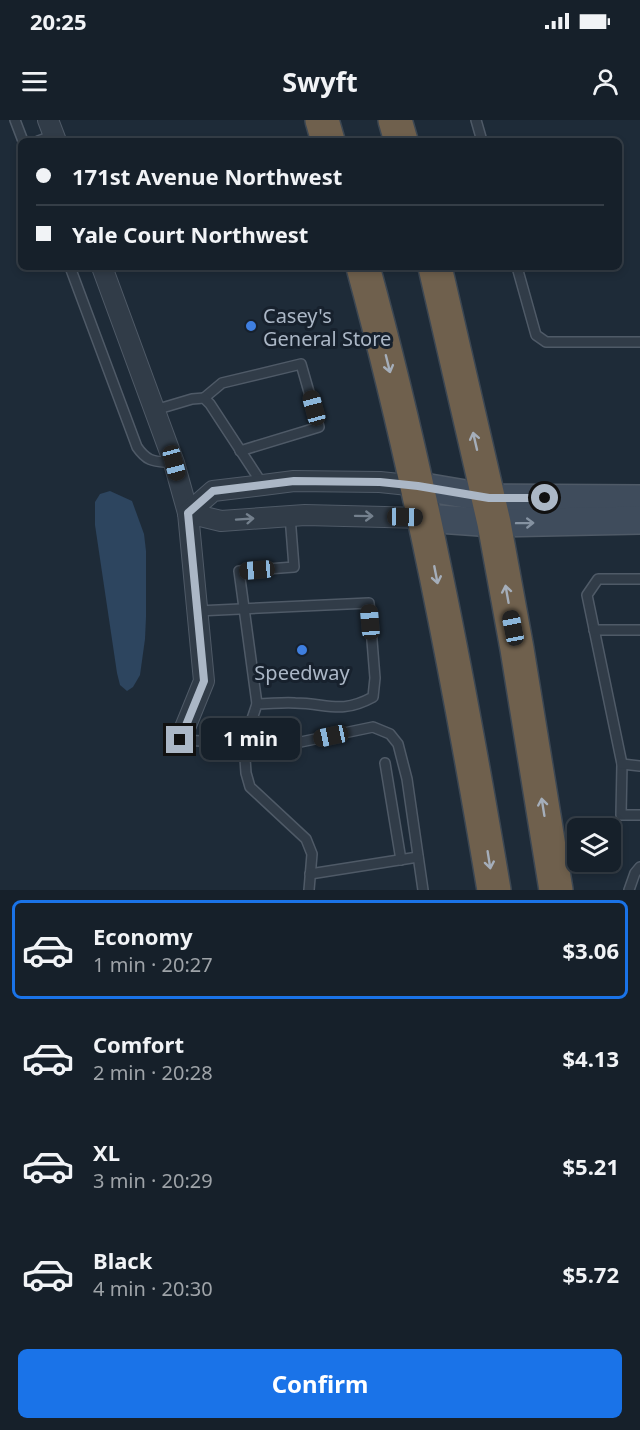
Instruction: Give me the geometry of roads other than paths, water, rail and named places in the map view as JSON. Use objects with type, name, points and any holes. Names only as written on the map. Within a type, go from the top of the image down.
[{"type":"highway","points":[[322,120],[327,138]]},
{"type":"highway","points":[[395,120],[400,138]]},
{"type":"highway","points":[[364,270],[418,486],[477,788],[494,890]]},
{"type":"highway","points":[[436,270],[491,511],[517,649],[556,890]]},
{"type":"street","points":[[103,270],[174,463],[188,513],[204,681],[180,740]]},
{"type":"street","points":[[188,513],[213,491],[294,481],[369,482],[418,486],[491,511],[640,520]]},
{"type":"street","points":[[188,513],[221,521],[290,516],[424,518],[640,499]]},
{"type":"lane","points":[[15,120],[22,138]]},
{"type":"lane","points":[[476,120],[481,138]]},
{"type":"lane","points":[[71,270],[137,447],[143,456],[151,461],[174,463]]},
{"type":"lane","points":[[518,270],[536,334],[546,342],[640,342]]},
{"type":"lane","points":[[155,410],[192,399],[204,398],[222,384],[302,364],[319,427],[240,451]]},
{"type":"lane","points":[[204,398],[263,485]]},
{"type":"lane","points":[[290,516],[294,567],[239,571],[258,704],[244,743],[246,773],[250,788],[306,839],[312,854],[309,890]]},
{"type":"lane","points":[[640,579],[598,579],[587,595],[622,764],[621,815],[640,815]]},
{"type":"lane","points":[[197,611],[369,603],[375,678],[373,697],[361,704],[332,708],[297,703],[258,704]]},
{"type":"lane","points":[[594,630],[640,630]]},
{"type":"lane","points":[[180,740],[244,743],[267,749],[373,727],[390,734],[398,744],[403,761],[423,890]]},
{"type":"lane","points":[[385,763],[401,860]]},
{"type":"lane","points":[[622,764],[640,766]]},
{"type":"lane","points":[[310,874],[418,857]]},
{"type":"lane","points":[[629,890],[635,873],[640,867]]},
{"type":"water","points":[[110,491],[132,501],[144,534],[146,551],[145,639],[140,675],[133,687],[127,691],[120,685],[117,673],[95,525],[95,502],[100,494]]},
{"type":"place","name":"Casey's General Store","points":[[251,326]]},
{"type":"place","name":"Speedway","points":[[302,650]]}]
